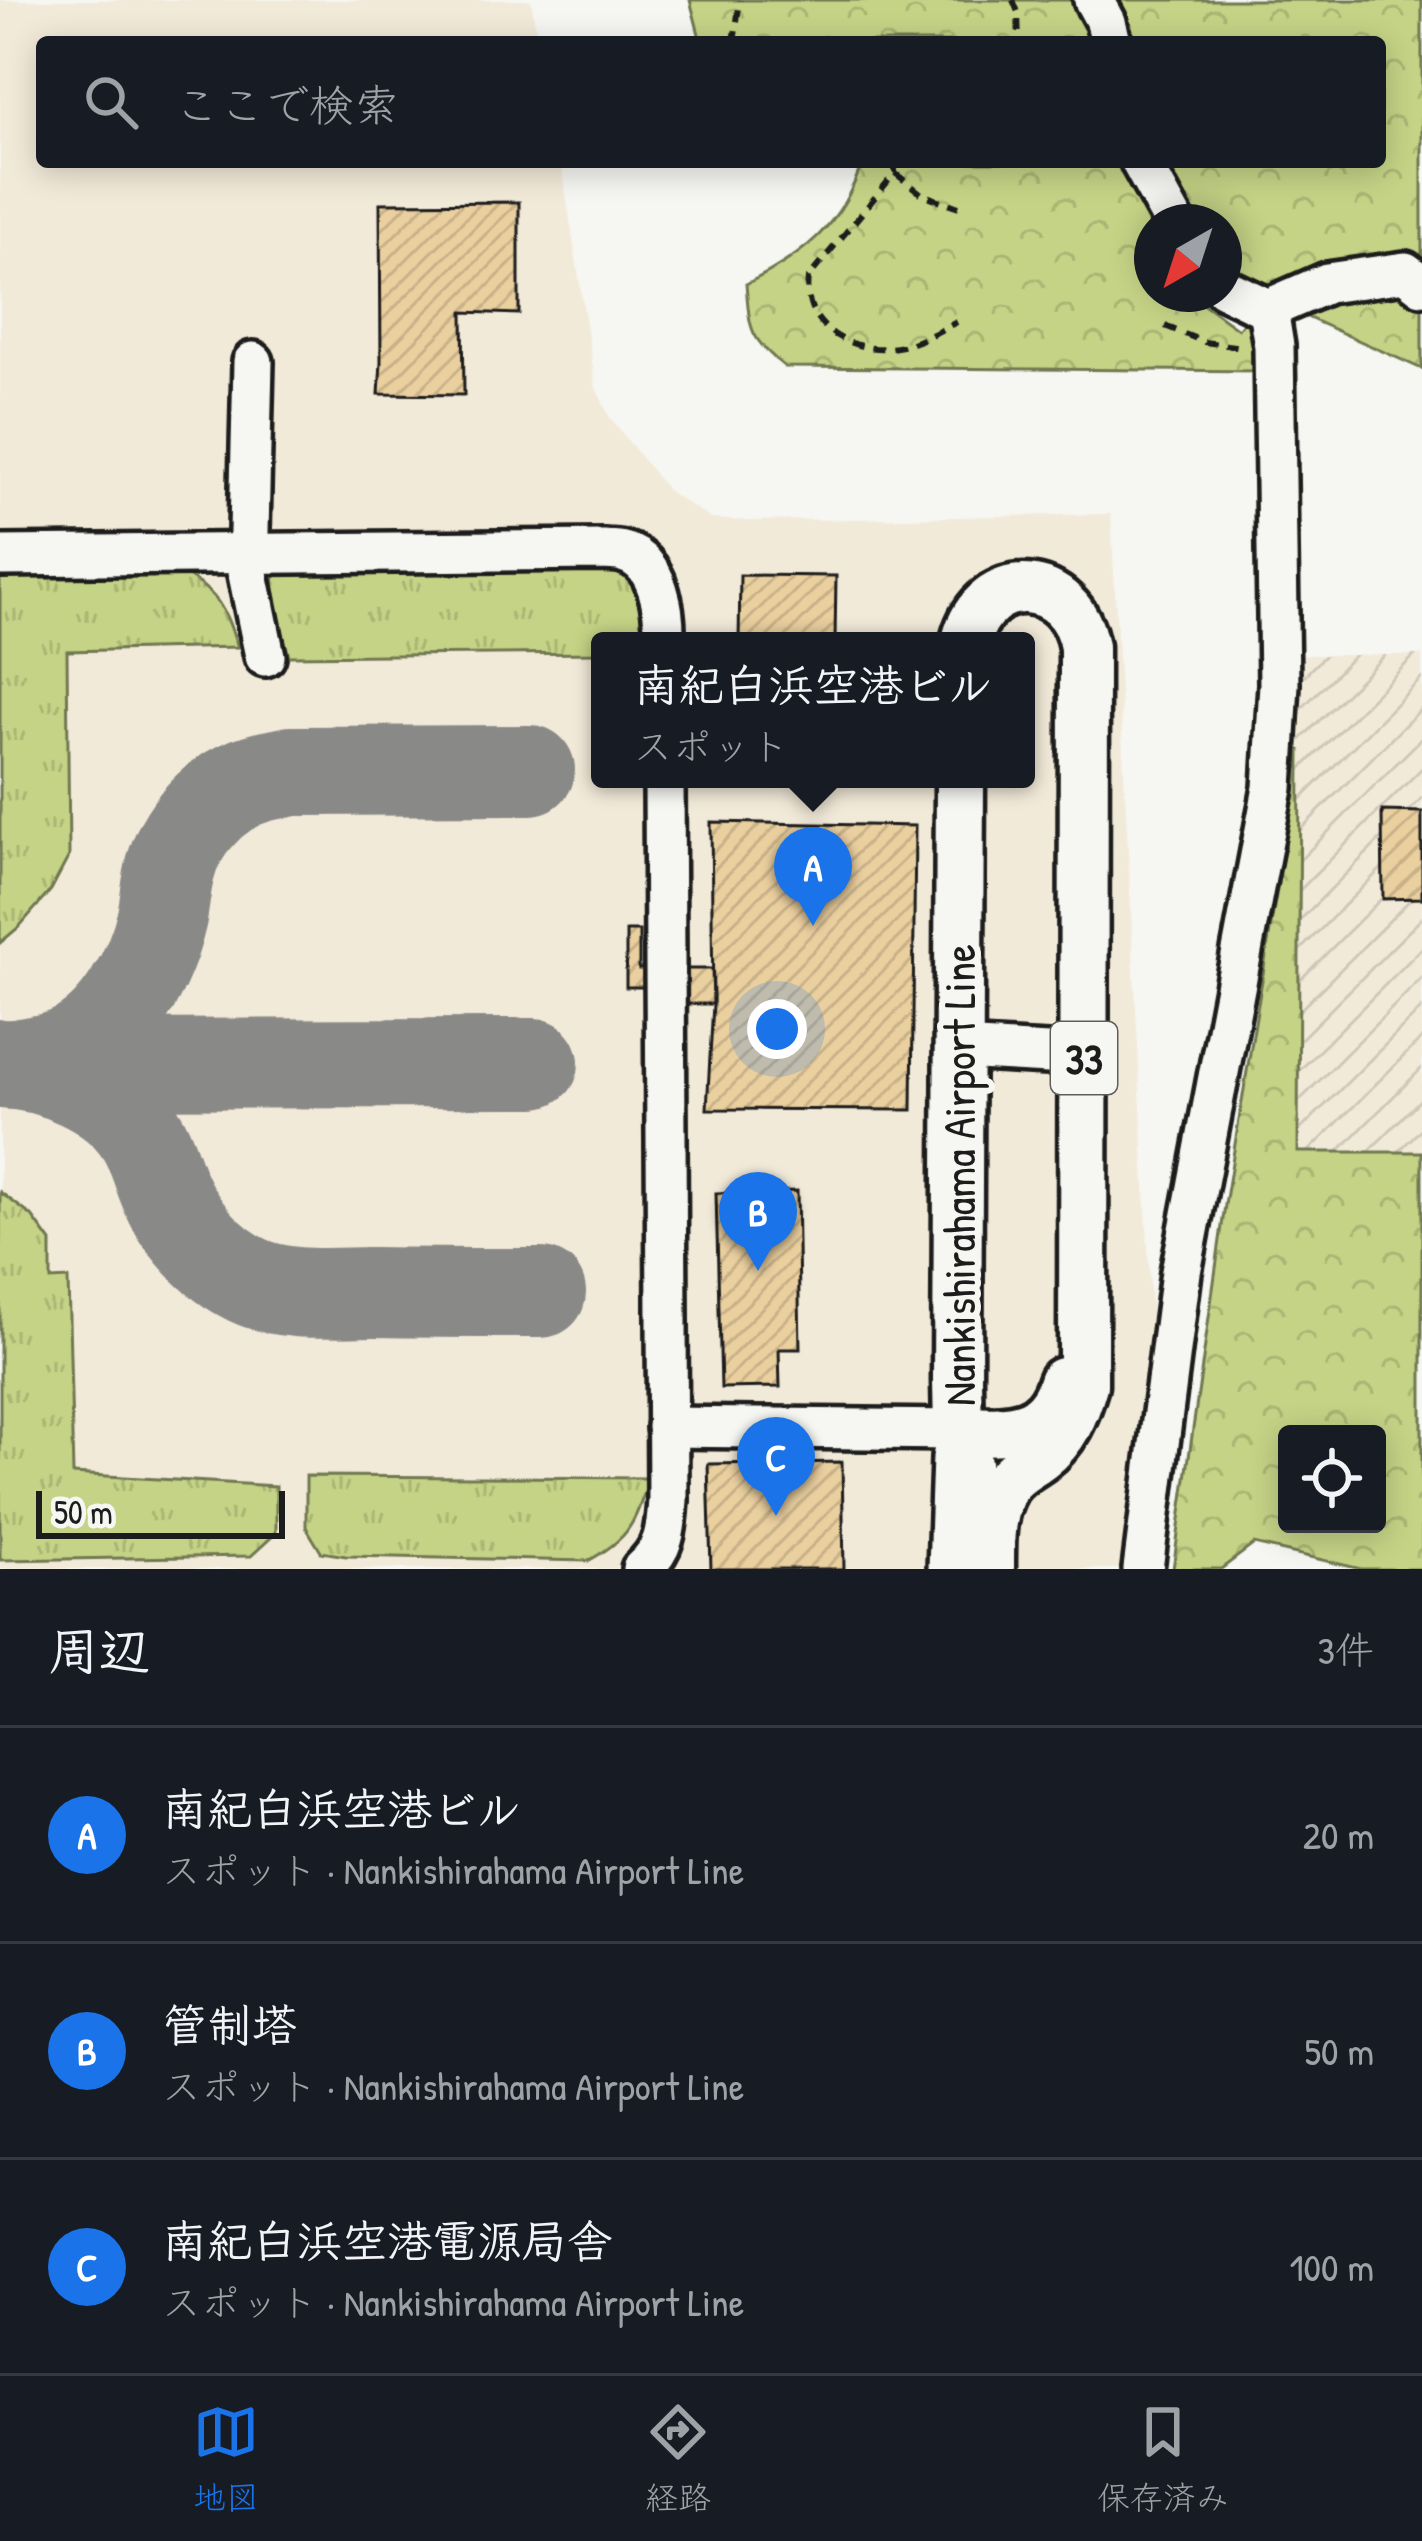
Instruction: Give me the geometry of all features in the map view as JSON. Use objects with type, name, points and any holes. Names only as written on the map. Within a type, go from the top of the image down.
[{"type":"main road","name":"33","points":[[969,632],[974,616],[986,603],[1010,589],[1027,589],[1052,598],[1071,612],[1082,635],[1082,1385],[1076,1411],[1060,1437],[1006,1482],[994,1506],[989,1569]]},
{"type":"main road","name":"Nankishirahama Airport Line","points":[[960,788],[958,1430],[967,1463],[970,1569]]},
{"type":"main road","points":[[958,1430],[1020,1429],[1040,1419],[1060,1393],[1084,1296]]},
{"type":"street","points":[[1094,0],[1110,36]]},
{"type":"street","points":[[1144,168],[1164,204]]},
{"type":"street","points":[[1242,297],[1268,309],[1327,283],[1406,272],[1422,284]]},
{"type":"street","points":[[1143,1569],[1181,1272],[1273,788],[1279,684],[1274,346],[1268,309]]},
{"type":"street","points":[[253,362],[248,574],[265,656]]},
{"type":"street","points":[[0,556],[605,550],[631,553],[649,573],[661,593],[663,632]]},
{"type":"street","points":[[642,1569],[666,1534],[664,788]]},
{"type":"street","points":[[959,1049],[1084,1056]]},
{"type":"street","points":[[667,1427],[958,1430],[952,1458],[948,1569]]},
{"type":"path","points":[[735,36],[740,0]]},
{"type":"path","points":[[1013,0],[1018,36]]},
{"type":"path","points":[[895,168],[808,278],[808,307],[832,333],[865,346],[902,347],[957,322]]},
{"type":"path","points":[[895,173],[922,194],[959,207]]},
{"type":"path","points":[[1165,326],[1204,342],[1240,346]]},
{"type":"shaded area","points":[[0,0],[531,0],[537,36],[36,36],[36,168],[562,168],[596,388],[610,418],[668,491],[711,519],[1111,514],[1153,1347],[1126,1569],[0,1569]]},
{"type":"shaded area","points":[[1297,655],[1422,655],[1422,1152],[1298,1153]]},
{"type":"green space","points":[[690,0],[1079,0],[1095,36],[699,36]]},
{"type":"green space","points":[[1107,0],[1422,0],[1422,369],[1309,318],[1283,293],[1242,273],[1242,204],[1182,204],[1160,168],[1386,168],[1386,36],[1118,36]]},
{"type":"green space","points":[[860,168],[1128,168],[1142,204],[1134,204],[1134,312],[1215,312],[1238,329],[1254,322],[1261,371],[785,367],[753,331],[746,284],[803,249],[844,203]]},
{"type":"green space","points":[[274,569],[620,570],[640,593],[647,632],[591,632],[591,653],[289,656],[273,600]]},
{"type":"green space","points":[[0,572],[185,574],[220,605],[238,647],[67,651],[69,856],[51,890],[0,943]]},
{"type":"green space","points":[[1300,749],[1298,1152],[1422,1152],[1422,1569],[1361,1569],[1254,1544],[1221,1569],[1173,1569],[1225,1205]]},
{"type":"green space","points":[[0,1192],[32,1216],[51,1242],[51,1280],[68,1279],[73,1474],[276,1486],[276,1533],[251,1556],[0,1560]]},
{"type":"green space","points":[[306,1476],[650,1478],[630,1527],[588,1561],[321,1552],[306,1527]]},
{"type":"building","points":[[519,202],[519,314],[463,312],[464,395],[379,394],[380,203]]},
{"type":"building","points":[[740,575],[836,576],[835,632],[739,632]]},
{"type":"building","points":[[1382,811],[1422,812],[1422,898],[1383,899]]},
{"type":"building","points":[[711,822],[915,826],[912,1110],[707,1109],[713,1004]]},
{"type":"building","points":[[626,931],[639,931],[639,969],[712,969],[713,1004],[648,1004],[647,987],[626,987]]},
{"type":"building","points":[[797,1191],[800,1349],[779,1349],[780,1387],[721,1388],[716,1193]]},
{"type":"building","points":[[842,1462],[844,1569],[711,1569],[708,1464]]},
{"type":"taxiway","points":[[15,1064],[69,1052],[117,1013],[149,956],[181,841],[201,814],[240,785],[292,771],[530,770]]},
{"type":"taxiway","points":[[39,1064],[534,1063]]},
{"type":"taxiway","points":[[0,1064],[60,1075],[116,1106],[142,1136],[169,1201],[187,1228],[221,1263],[262,1286],[310,1293],[541,1293]]},
{"type":"place","name":"南紀白浜空港ビル","points":[[813,926]]},
{"type":"place","name":"管制塔","points":[[758,1271]]},
{"type":"place","name":"南紀白浜空港電源局舎","points":[[776,1516]]}]
